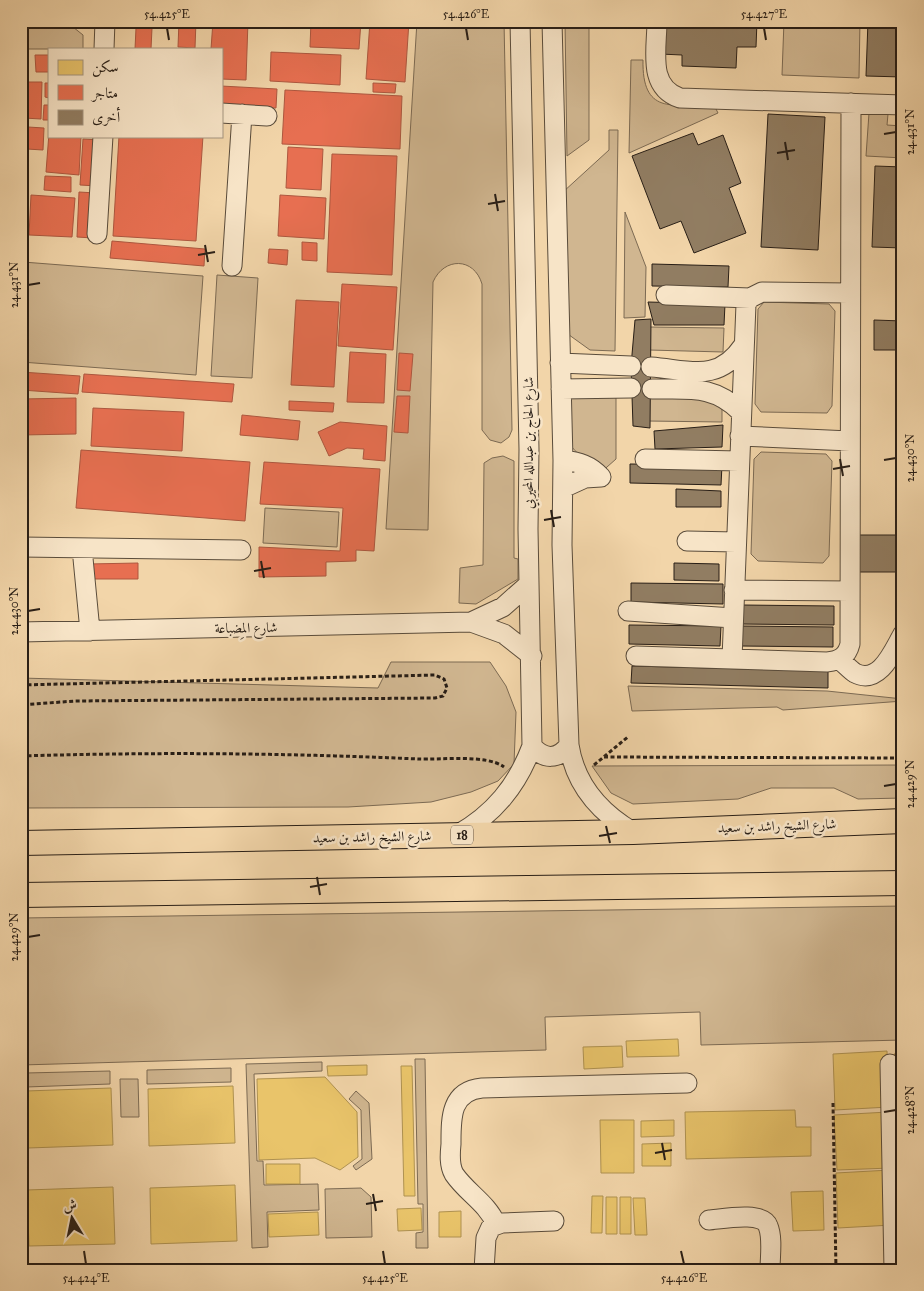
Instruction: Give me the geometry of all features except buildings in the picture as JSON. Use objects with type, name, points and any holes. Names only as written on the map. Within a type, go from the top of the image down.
[{"type":"main road","name":"شارع الشيخ راشد بن سعيد","points":[[21,843],[633,832],[903,821]]},
{"type":"main road","points":[[21,895],[903,883]]},
{"type":"street","points":[[104,48],[105,21]]},
{"type":"street","name":"شارع الحاج بن عبدالله المحيربي","points":[[457,835],[486,817],[504,798],[518,777],[532,746],[532,656],[529,584],[530,449],[520,21]]},
{"type":"street","points":[[552,21],[563,460],[562,546],[569,744],[572,763],[579,778],[602,810],[633,832]]},
{"type":"street","points":[[657,21],[656,73],[658,82],[671,95],[680,98],[903,104]]},
{"type":"street","points":[[636,656],[827,662],[840,660],[848,650],[850,644],[849,293],[851,103]]},
{"type":"street","points":[[222,113],[267,116]]},
{"type":"street","points":[[232,266],[242,114]]},
{"type":"street","points":[[96,234],[103,138]]},
{"type":"street","points":[[666,296],[750,298],[762,292],[849,293]]},
{"type":"street","points":[[732,659],[743,346],[745,311],[750,298]]},
{"type":"street","points":[[651,367],[706,371],[721,368],[734,360],[743,346]]},
{"type":"street","points":[[560,363],[623,366],[623,388],[561,389]]},
{"type":"street","points":[[682,390],[683,370]]},
{"type":"street","points":[[652,389],[716,393],[730,401],[741,412]]},
{"type":"street","points":[[740,436],[850,441]]},
{"type":"street","points":[[645,459],[739,461]]},
{"type":"street","points":[[563,460],[577,461],[588,466],[601,477],[585,478],[563,488]]},
{"type":"street","points":[[687,541],[736,542]]},
{"type":"street","points":[[21,547],[241,550]]},
{"type":"street","points":[[82,548],[90,631]]},
{"type":"street","name":"شارع المِضباعة","points":[[471,622],[503,607],[529,584]]},
{"type":"street","points":[[734,590],[850,592]]},
{"type":"street","points":[[628,611],[733,618]]},
{"type":"street","name":"شارع المِضباعة","points":[[21,632],[471,622],[504,634],[532,656]]},
{"type":"street","points":[[840,660],[855,673],[869,675],[875,673],[885,664],[903,634]]},
{"type":"street","points":[[532,746],[543,756],[551,757],[564,751],[569,744]]},
{"type":"street","points":[[890,1064],[894,1270]]},
{"type":"street","points":[[496,1224],[486,1206],[454,1174],[451,1165],[451,1115],[456,1101],[461,1096],[467,1092],[482,1088],[687,1084]]},
{"type":"street","points":[[709,1220],[754,1217],[763,1220],[768,1227],[770,1270]]},
{"type":"street","points":[[484,1270],[486,1238],[491,1227],[496,1224],[554,1221]]},
{"type":"path","points":[[21,685],[435,675],[444,679],[447,688],[443,696],[435,698],[75,700],[21,705]]},
{"type":"path","points":[[579,778],[629,736]]},
{"type":"path","points":[[21,756],[145,753],[357,756],[474,760],[498,762],[518,777]]},
{"type":"path","points":[[604,757],[903,758]]},
{"type":"path","points":[[833,1103],[836,1270]]},
{"type":"shaded area","points":[[417,21],[504,21],[512,430],[509,437],[501,443],[490,440],[482,430],[482,284],[473,269],[466,265],[451,265],[444,268],[433,282],[428,530],[386,529]]},
{"type":"shaded area","points":[[565,21],[589,21],[589,140],[567,156]]},
{"type":"shaded area","points":[[784,21],[860,21],[859,78],[782,75]]},
{"type":"shaded area","points":[[21,24],[73,27],[83,35],[83,48],[21,49]]},
{"type":"shaded area","points":[[631,60],[643,60],[644,77],[648,90],[654,98],[662,103],[684,105],[713,103],[718,113],[629,153]]},
{"type":"shaded area","points":[[869,113],[888,114],[887,125],[903,126],[903,158],[866,156]]},
{"type":"shaded area","points":[[609,130],[618,130],[615,351],[590,350],[565,332],[563,192],[609,150]]},
{"type":"shaded area","points":[[625,212],[646,267],[645,317],[624,318]]},
{"type":"shaded area","points":[[23,262],[203,276],[196,375],[21,362],[21,264]]},
{"type":"shaded area","points":[[217,275],[258,278],[252,378],[211,376]]},
{"type":"shaded area","points":[[764,302],[829,304],[835,311],[832,406],[827,413],[761,412],[755,404],[758,309]]},
{"type":"shaded area","points":[[649,327],[724,328],[723,352],[649,350]]},
{"type":"shaded area","points":[[616,389],[616,459],[598,475],[568,443],[566,397]]},
{"type":"shaded area","points":[[647,398],[722,399],[722,422],[647,421]]},
{"type":"shaded area","points":[[761,452],[826,454],[832,461],[829,556],[823,563],[758,561],[751,554],[754,459]]},
{"type":"shaded area","points":[[503,456],[514,461],[514,558],[518,559],[518,579],[476,604],[459,603],[460,568],[483,565],[484,463],[492,458]]},
{"type":"shaded area","points":[[265,508],[339,512],[337,547],[263,543]]},
{"type":"shaded area","points":[[391,662],[490,662],[506,686],[516,712],[514,764],[498,781],[471,792],[431,802],[348,807],[21,808],[21,678],[378,688]]},
{"type":"shaded area","points":[[628,686],[827,691],[903,699],[903,701],[783,710],[777,707],[632,711]]},
{"type":"shaded area","points":[[903,765],[903,798],[858,799],[834,788],[771,788],[738,799],[633,804],[611,793],[592,766]]},
{"type":"shaded area","points":[[903,906],[903,1040],[701,1045],[700,1012],[545,1017],[546,1050],[21,1065],[21,918]]},
{"type":"shaded area","points":[[415,1059],[425,1059],[428,1248],[416,1248],[416,1233],[423,1232],[423,1204],[418,1204]]},
{"type":"shaded area","points":[[322,1062],[322,1071],[254,1074],[257,1161],[263,1161],[264,1185],[318,1184],[319,1210],[267,1212],[268,1247],[252,1248],[246,1064]]},
{"type":"shaded area","points":[[231,1068],[231,1082],[147,1084],[147,1070]]},
{"type":"shaded area","points":[[110,1071],[110,1084],[26,1087],[26,1073]]},
{"type":"shaded area","points":[[120,1079],[138,1079],[139,1117],[121,1117]]},
{"type":"shaded area","points":[[356,1091],[369,1103],[372,1159],[356,1170],[353,1166],[362,1159],[361,1110],[349,1099]]},
{"type":"shaded area","points":[[361,1188],[371,1197],[372,1237],[326,1238],[325,1189]]}]
